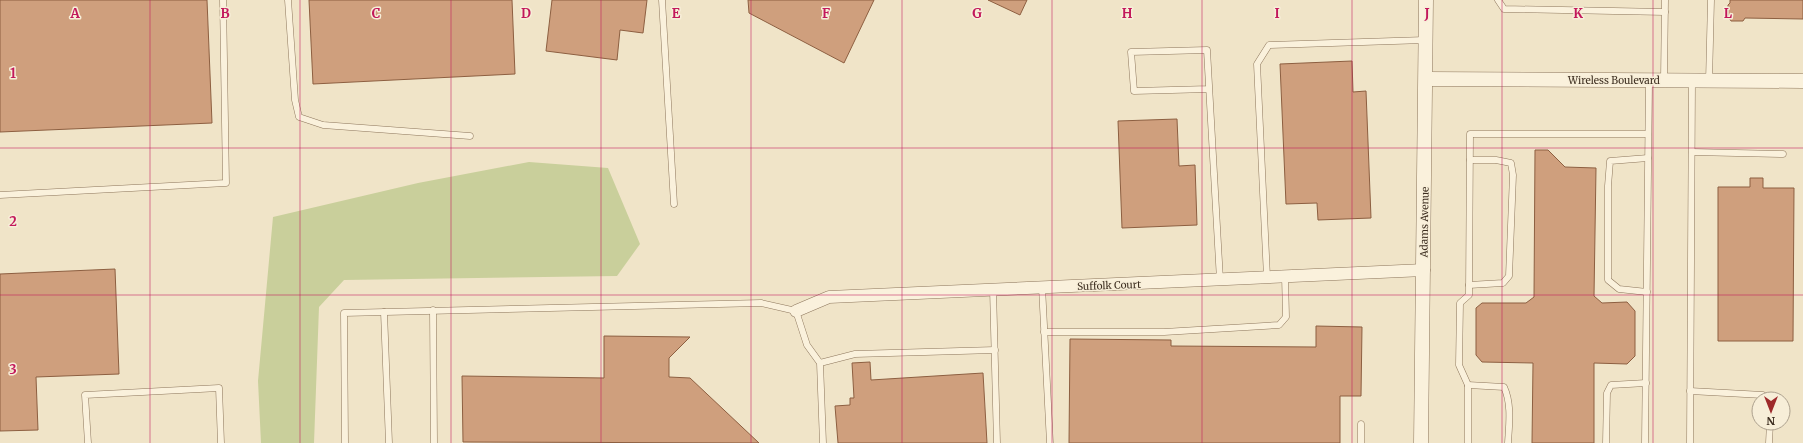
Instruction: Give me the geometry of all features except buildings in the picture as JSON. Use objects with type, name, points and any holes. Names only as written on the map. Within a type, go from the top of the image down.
[{"type":"street","name":"Adams Avenue","points":[[1421,443],[1426,0]]},
{"type":"street","name":"Wireless Boulevard","points":[[1426,79],[1803,81]]},
{"type":"street","name":"Suffolk Court","points":[[796,311],[829,297],[1424,270]]},
{"type":"lane","points":[[0,195],[226,182],[223,0]]},
{"type":"lane","points":[[288,0],[295,100],[299,117],[322,125],[470,136]]},
{"type":"lane","points":[[662,0],[674,204]]},
{"type":"lane","points":[[1498,0],[1504,9],[1665,12]]},
{"type":"lane","points":[[1664,80],[1665,0]]},
{"type":"lane","points":[[1709,80],[1711,0]]},
{"type":"lane","points":[[1267,277],[1257,64],[1269,44],[1426,40]]},
{"type":"lane","points":[[1209,89],[1134,91],[1131,52],[1207,50],[1220,280]]},
{"type":"lane","points":[[1646,443],[1649,80]]},
{"type":"lane","points":[[1690,443],[1692,80]]},
{"type":"lane","points":[[1468,443],[1468,385],[1459,365],[1460,303],[1469,295],[1470,134],[1648,134]]},
{"type":"lane","points":[[1692,152],[1783,154]]},
{"type":"lane","points":[[1647,292],[1619,289],[1608,280],[1608,171],[1610,161],[1648,158]]},
{"type":"lane","points":[[1469,285],[1503,283],[1509,276],[1513,175],[1511,163],[1496,160],[1470,160]]},
{"type":"lane","points":[[1044,332],[1164,332],[1280,325],[1286,317],[1285,276]]},
{"type":"lane","points":[[1042,287],[1050,443]]},
{"type":"lane","points":[[993,289],[997,443]]},
{"type":"lane","points":[[345,443],[344,313],[761,303],[796,311],[807,345],[820,363],[823,443]]},
{"type":"lane","points":[[433,310],[434,443]]},
{"type":"lane","points":[[384,312],[388,443]]},
{"type":"lane","points":[[820,363],[855,354],[995,350]]},
{"type":"lane","points":[[1606,443],[1607,393],[1611,385],[1646,383]]},
{"type":"lane","points":[[1468,385],[1504,387],[1507,394],[1509,407],[1508,443]]},
{"type":"lane","points":[[88,443],[85,395],[219,388],[221,443]]},
{"type":"lane","points":[[1690,391],[1751,394]]},
{"type":"lane","points":[[1361,424],[1361,443]]},
{"type":"lane","points":[[1769,443],[1770,431]]},
{"type":"green space","points":[[529,162],[608,168],[640,244],[617,276],[344,280],[319,307],[314,443],[261,443],[258,381],[273,217],[418,183]]}]
